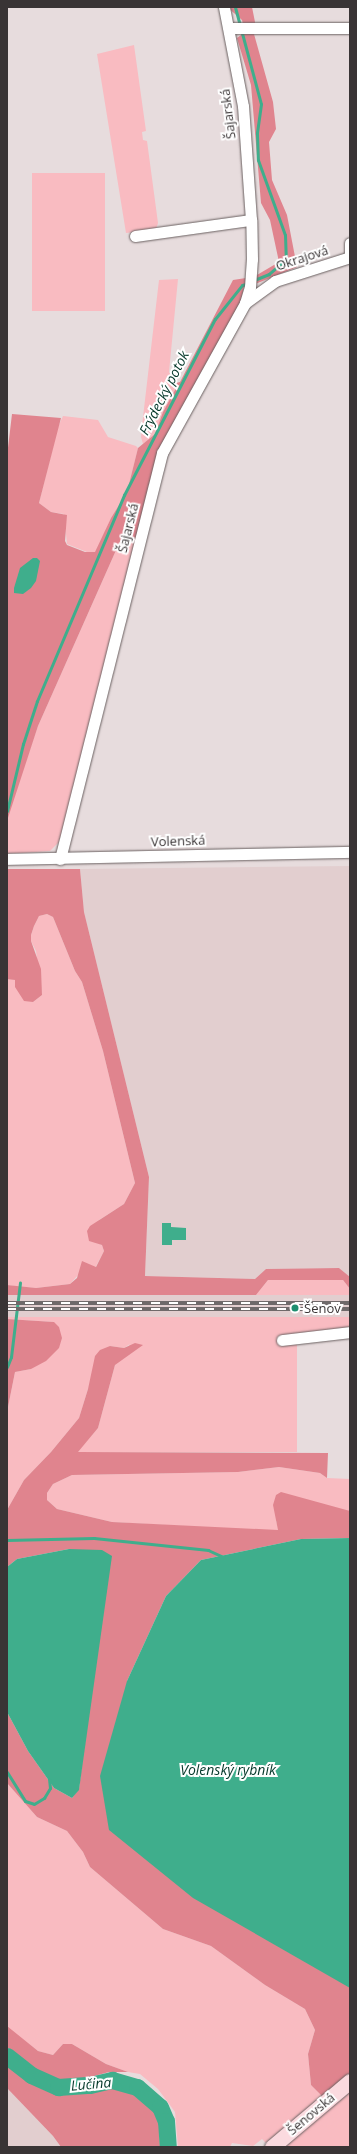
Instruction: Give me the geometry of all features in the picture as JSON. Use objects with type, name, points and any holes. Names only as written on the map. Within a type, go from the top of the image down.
[{"type":"main road","name":"Šenovská","points":[[272,2147],[348,2083]]},
{"type":"street","name":"Šajarská","points":[[60,859],[162,452],[245,303],[250,282],[252,259],[251,220],[242,106],[231,28],[224,7]]},
{"type":"street","points":[[231,28],[350,28]]},
{"type":"street","points":[[135,236],[251,220]]},
{"type":"street","points":[[350,243],[350,257]]},
{"type":"street","name":"Okrajová","points":[[245,303],[275,281],[350,257]]},
{"type":"street","name":"Volenská","points":[[7,859],[350,852]]},
{"type":"street","points":[[282,1340],[350,1332]]},
{"type":"shaded area","points":[[227,7],[252,7],[255,22],[254,34],[273,102],[276,129],[269,142],[272,180],[287,215],[297,267],[253,285],[252,278],[279,262],[270,220],[261,203],[251,85],[237,38],[245,32],[242,20]]},
{"type":"shaded area","points":[[134,45],[146,131],[142,132],[143,140],[147,141],[158,223],[156,229],[126,233],[97,54]]},
{"type":"shaded area","points":[[32,173],[105,173],[105,311],[32,311]]},
{"type":"shaded area","points":[[246,278],[241,301],[159,452],[136,541],[121,539],[38,726],[7,821],[7,456],[12,414],[61,418],[39,503],[51,512],[67,515],[65,541],[67,545],[85,552],[95,552],[111,518],[127,492],[138,448],[155,434],[163,412],[175,390],[176,383],[180,382],[233,280]]},
{"type":"shaded area","points":[[178,279],[169,372],[176,383],[175,390],[163,412],[155,434],[143,444],[141,437],[159,280]]},
{"type":"shaded area","points":[[63,416],[98,420],[108,437],[138,448],[127,492],[111,518],[96,552],[92,554],[67,544],[64,514],[51,512],[39,503],[58,427]]},
{"type":"shaded area","points":[[121,539],[136,541],[60,841],[50,851],[7,854],[7,821],[11,804],[38,726]]},
{"type":"shaded area","points":[[350,866],[350,1277],[339,1268],[266,1269],[255,1279],[145,1276],[149,1177],[84,912],[80,869]]},
{"type":"shaded area","points":[[7,869],[80,869],[84,912],[149,1177],[145,1276],[255,1279],[266,1269],[339,1268],[350,1277],[350,1289],[343,1280],[268,1280],[256,1295],[7,1295],[7,1285],[36,1288],[70,1284],[77,1278],[82,1261],[96,1267],[104,1251],[102,1245],[89,1241],[87,1231],[90,1226],[124,1204],[135,1183],[103,1051],[82,982],[75,971],[53,917],[47,914],[39,916],[31,935],[31,941],[41,969],[42,995],[33,1002],[24,1001],[15,987],[15,980],[7,979]]},
{"type":"shaded area","points":[[47,914],[53,917],[75,971],[82,982],[103,1051],[135,1183],[124,1204],[99,1220],[97,1243],[102,1245],[104,1251],[95,1268],[88,1264],[70,1284],[36,1288],[7,1285],[7,979],[11,978],[15,980],[33,1002],[42,995],[36,951],[31,941],[31,935],[39,916]]},
{"type":"shaded area","points":[[268,1280],[343,1280],[350,1289],[350,1295],[256,1295]]},
{"type":"shaded area","points":[[7,1295],[350,1295],[350,1317],[7,1317]]},
{"type":"shaded area","points":[[7,1317],[350,1317],[350,1329],[297,1343],[297,1452],[77,1452],[98,1428],[115,1365],[130,1344],[124,1348],[110,1346],[88,1389],[79,1418],[51,1452],[24,1480],[7,1510],[7,1412],[15,1372],[31,1369],[54,1322],[7,1319]]},
{"type":"shaded area","points":[[7,1319],[54,1322],[59,1327],[62,1338],[59,1348],[46,1361],[31,1369],[15,1372],[7,1412]]},
{"type":"shaded area","points":[[135,1343],[143,1345],[115,1365],[98,1428],[78,1452],[328,1453],[327,1478],[320,1473],[279,1467],[238,1472],[72,1475],[53,1484],[47,1493],[47,1500],[57,1509],[112,1522],[278,1530],[273,1505],[276,1495],[281,1492],[350,1511],[350,1538],[301,1539],[201,1560],[166,1596],[127,1681],[350,1988],[350,2073],[323,2097],[311,2085],[308,2054],[315,2030],[305,2009],[265,1985],[211,1946],[163,1929],[90,1867],[83,1852],[67,1831],[37,1817],[7,1783],[7,1712],[28,1751],[54,1788],[72,1798],[79,1789],[86,1731],[69,1549],[17,1559],[7,1567],[7,1510],[24,1480],[51,1452],[79,1418],[88,1389],[95,1356],[100,1350],[110,1346],[124,1348]]},
{"type":"shaded area","points":[[279,1467],[320,1473],[327,1478],[350,1479],[350,1511],[276,1521],[279,1530],[254,1530],[112,1522],[57,1509],[47,1500],[47,1493],[53,1484],[72,1475],[238,1472]]},
{"type":"shaded area","points":[[7,1783],[37,1817],[67,1831],[83,1852],[90,1867],[163,1929],[211,1946],[265,1985],[305,2009],[315,2030],[308,2054],[311,2085],[323,2097],[266,2143],[262,2139],[253,2146],[232,2143],[230,2147],[178,2147],[175,2112],[158,2089],[140,2074],[128,2072],[106,2064],[72,2044],[63,2044],[53,2055],[38,2051],[8,2028]]},
{"type":"shaded area","points":[[7,2026],[38,2051],[53,2055],[63,2044],[72,2044],[106,2064],[128,2072],[109,2072],[87,2078],[57,2080],[37,2071],[7,2047]]},
{"type":"shaded area","points":[[7,2062],[21,2076],[50,2089],[88,2088],[112,2084],[135,2092],[150,2104],[159,2119],[160,2147],[61,2147],[53,2136],[7,2088]]},
{"type":"shaded area","points":[[350,2087],[350,2147],[280,2147]]},
{"type":"shaded area","points":[[7,2088],[53,2136],[61,2147],[7,2147]]},
{"type":"water","points":[[33,558],[37,558],[40,561],[36,581],[31,588],[23,594],[14,593],[20,568]]},
{"type":"water","points":[[162,1223],[171,1223],[171,1227],[186,1228],[186,1240],[172,1240],[172,1245],[162,1245]]},
{"type":"water","name":"Volenský rybník","points":[[350,1538],[350,1988],[193,1898],[109,1830],[100,1776],[127,1681],[166,1596],[201,1560],[301,1539]]},
{"type":"water","points":[[69,1549],[102,1550],[112,1556],[79,1790],[72,1798],[54,1788],[28,1751],[7,1712],[7,1567],[17,1559]]},
{"type":"waterway","name":"Frýdecký potok","points":[[235,7],[261,104],[257,134],[258,160],[285,235],[286,259],[269,274],[254,280]]},
{"type":"waterway","name":"Frýdecký potok","points":[[7,811],[23,744],[37,701],[124,495],[215,319],[242,285],[249,283]]},
{"type":"waterway","points":[[7,1367],[11,1357],[20,1283]]},
{"type":"waterway","points":[[7,1540],[94,1538],[208,1550],[223,1557]]},
{"type":"waterway","points":[[7,1772],[25,1801],[34,1804],[44,1798],[50,1788],[49,1779]]},
{"type":"waterway","name":"Lučina","points":[[7,2056],[31,2075],[58,2087],[90,2085],[112,2080],[137,2087],[160,2107],[166,2121],[168,2147]]},
{"type":"railway","points":[[7,1303],[350,1303]]},
{"type":"railway","points":[[7,1309],[350,1309]]},
{"type":"place","name":"Šenov","points":[[295,1308]]}]
